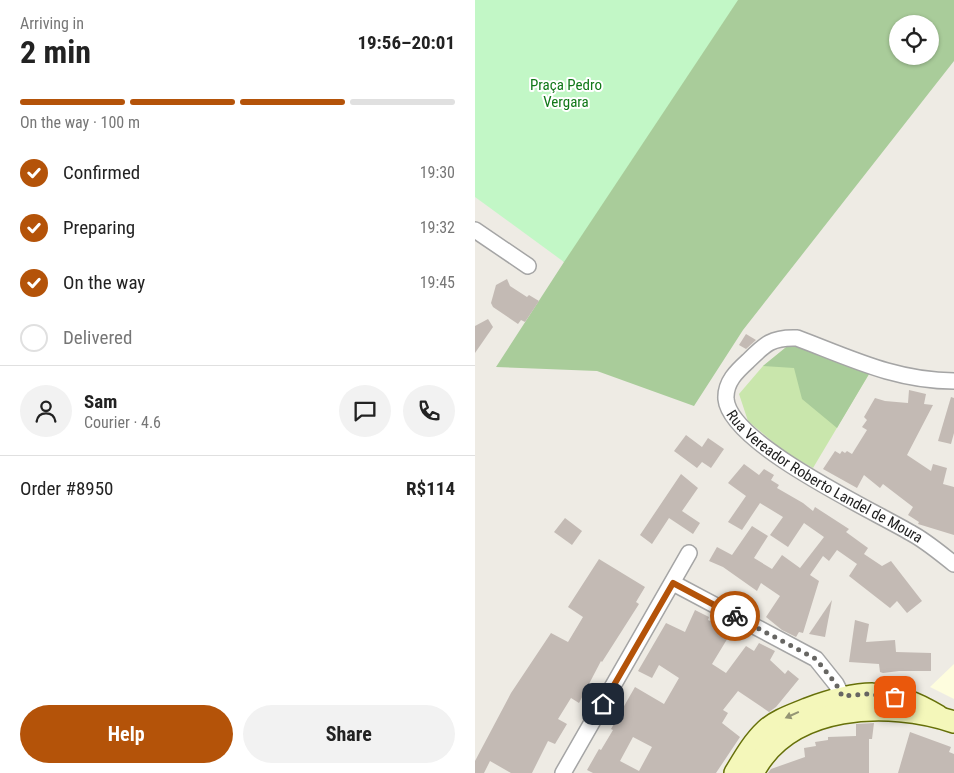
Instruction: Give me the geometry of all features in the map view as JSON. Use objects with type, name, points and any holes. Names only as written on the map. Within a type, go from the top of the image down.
[{"type":"street","points":[[475,230],[528,266]]},
{"type":"street","name":"Rua Vereador Roberto Landel de Moura","points":[[954,381],[932,381],[889,374],[797,338],[781,337],[766,344],[734,374],[727,386],[726,400],[738,422],[782,461],[913,534],[954,564]]},
{"type":"street","points":[[563,773],[689,553]]},
{"type":"street","points":[[673,583],[816,659],[836,684],[845,704]]},
{"type":"street","points":[[753,773],[760,760],[784,735],[845,704]]},
{"type":"street","points":[[735,773],[755,741],[767,729],[796,714],[845,704],[946,719]]},
{"type":"shaded area","points":[[954,664],[954,699],[930,687]]},
{"type":"green space","points":[[475,0],[954,0],[954,61],[743,330],[694,406],[597,371],[496,367],[564,262],[475,147]]},
{"type":"green space","name":"Praça Pedro Vergara","points":[[475,0],[738,0],[564,262],[475,197]]},
{"type":"green space","points":[[790,344],[869,374],[813,468],[786,453],[748,421],[739,394],[763,366]]},
{"type":"green space","points":[[790,344],[869,374],[837,428],[802,399],[794,368],[763,366]]},
{"type":"building","points":[[507,279],[510,286],[527,297],[529,295],[539,301],[525,322],[521,320],[518,324],[493,307],[491,303],[496,285]]},
{"type":"building","points":[[488,319],[493,327],[475,353],[475,326]]},
{"type":"building","points":[[746,334],[756,340],[746,349],[739,345]]},
{"type":"building","points":[[909,390],[926,394],[924,404],[933,405],[907,455],[931,471],[933,464],[947,468],[943,484],[954,487],[954,535],[918,524],[919,522],[908,515],[913,507],[883,484],[880,488],[864,475],[857,488],[823,469],[835,451],[840,454],[842,451],[845,453],[847,451],[852,454],[867,430],[862,427],[867,420],[864,417],[875,398],[908,403]]},
{"type":"building","points":[[951,397],[954,398],[954,433],[951,444],[938,441]]},
{"type":"building","points":[[686,435],[702,447],[708,438],[724,449],[711,468],[702,462],[697,468],[674,451]]},
{"type":"building","points":[[744,464],[759,475],[764,469],[774,475],[771,480],[779,485],[777,488],[813,511],[815,507],[849,529],[846,532],[868,548],[864,554],[882,566],[891,561],[922,601],[907,613],[897,601],[890,608],[849,576],[857,564],[837,550],[829,561],[823,556],[810,575],[819,581],[803,633],[799,632],[796,637],[782,630],[766,617],[780,596],[761,583],[757,591],[723,567],[709,561],[717,547],[732,555],[752,526],[768,536],[754,558],[772,569],[782,555],[800,568],[824,537],[804,523],[788,547],[770,535],[783,517],[760,503],[742,530],[728,522],[746,496],[728,483]]},
{"type":"building","points":[[681,474],[698,488],[682,511],[700,523],[693,534],[669,518],[652,544],[640,535]]},
{"type":"building","points":[[565,518],[582,531],[572,545],[554,532]]},
{"type":"building","points":[[599,559],[645,587],[636,602],[639,604],[601,661],[579,703],[571,698],[558,719],[567,724],[555,744],[548,741],[532,773],[511,773],[490,761],[484,773],[475,773],[475,761],[511,693],[551,633],[568,642],[583,617],[568,607]]},
{"type":"building","points":[[832,600],[825,637],[809,634]]},
{"type":"building","points":[[695,610],[709,617],[708,620],[721,626],[719,630],[729,636],[712,664],[726,673],[746,646],[754,651],[759,643],[775,651],[770,660],[785,674],[788,670],[799,679],[776,707],[769,712],[738,691],[723,710],[728,713],[722,723],[740,737],[716,773],[593,773],[587,770],[613,730],[611,729],[635,687],[664,704],[679,678],[659,665],[652,678],[638,671],[666,623],[685,632]],"holes":[[[633,737],[652,747],[639,771],[620,761]]]},
{"type":"building","points":[[855,620],[869,624],[866,642],[895,640],[896,652],[931,653],[931,671],[883,673],[880,672],[879,664],[849,662]]},
{"type":"building","points":[[874,723],[872,739],[869,739],[869,773],[768,773],[771,769],[805,757],[804,748],[816,746],[815,742],[828,740],[828,737],[856,736],[856,724]]},
{"type":"building","points":[[910,732],[951,747],[949,752],[954,754],[954,773],[898,773]]},
{"type":"way so far","points":[[735,616],[816,659],[836,684],[842,696],[867,694],[895,697]]},
{"type":"route","points":[[603,704],[673,583],[735,616]]}]
